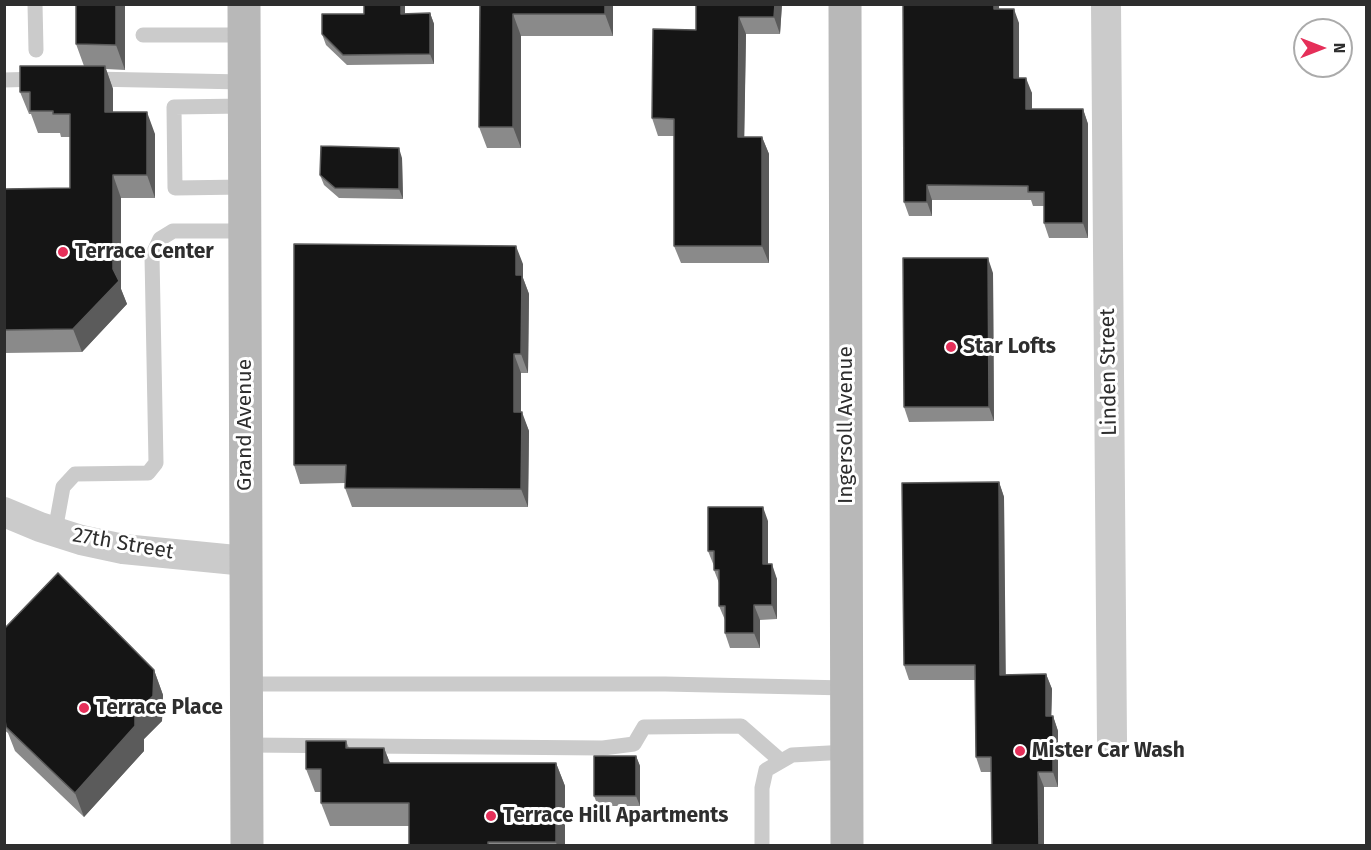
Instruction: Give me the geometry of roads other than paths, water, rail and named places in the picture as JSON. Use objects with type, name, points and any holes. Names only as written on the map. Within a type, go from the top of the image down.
[{"type":"main road","name":"Ingersoll Avenue","points":[[844,4],[847,846]]},
{"type":"main road","name":"Grand Avenue","points":[[244,20],[247,846]]},
{"type":"street","name":"Linden Street","points":[[1106,4],[1112,740]]},
{"type":"street","name":"27th Street","points":[[4,512],[81,540],[123,549],[246,561]]},
{"type":"lane","points":[[35,4],[36,50]]},
{"type":"lane","points":[[143,35],[244,20]]},
{"type":"lane","points":[[4,80],[57,78]]},
{"type":"lane","points":[[81,79],[244,94]]},
{"type":"lane","points":[[244,94],[174,107],[175,188],[244,186]]},
{"type":"lane","points":[[55,531],[63,487],[75,474],[148,473],[156,463],[152,256],[160,239],[173,231],[245,231]]},
{"type":"lane","points":[[246,684],[665,684],[847,688]]},
{"type":"lane","points":[[247,745],[603,748],[634,744],[644,727],[741,726],[781,761]]},
{"type":"lane","points":[[762,846],[763,780],[766,770],[792,755],[847,752]]},
{"type":"place","name":"Terrace Center","points":[[63,252]]},
{"type":"place","name":"Star Lofts","points":[[951,347]]},
{"type":"place","name":"Terrace Place","points":[[84,708]]},
{"type":"place","name":"Mister Car Wash","points":[[1020,751]]},
{"type":"place","name":"Terrace Hill Apartments","points":[[491,816]]}]
